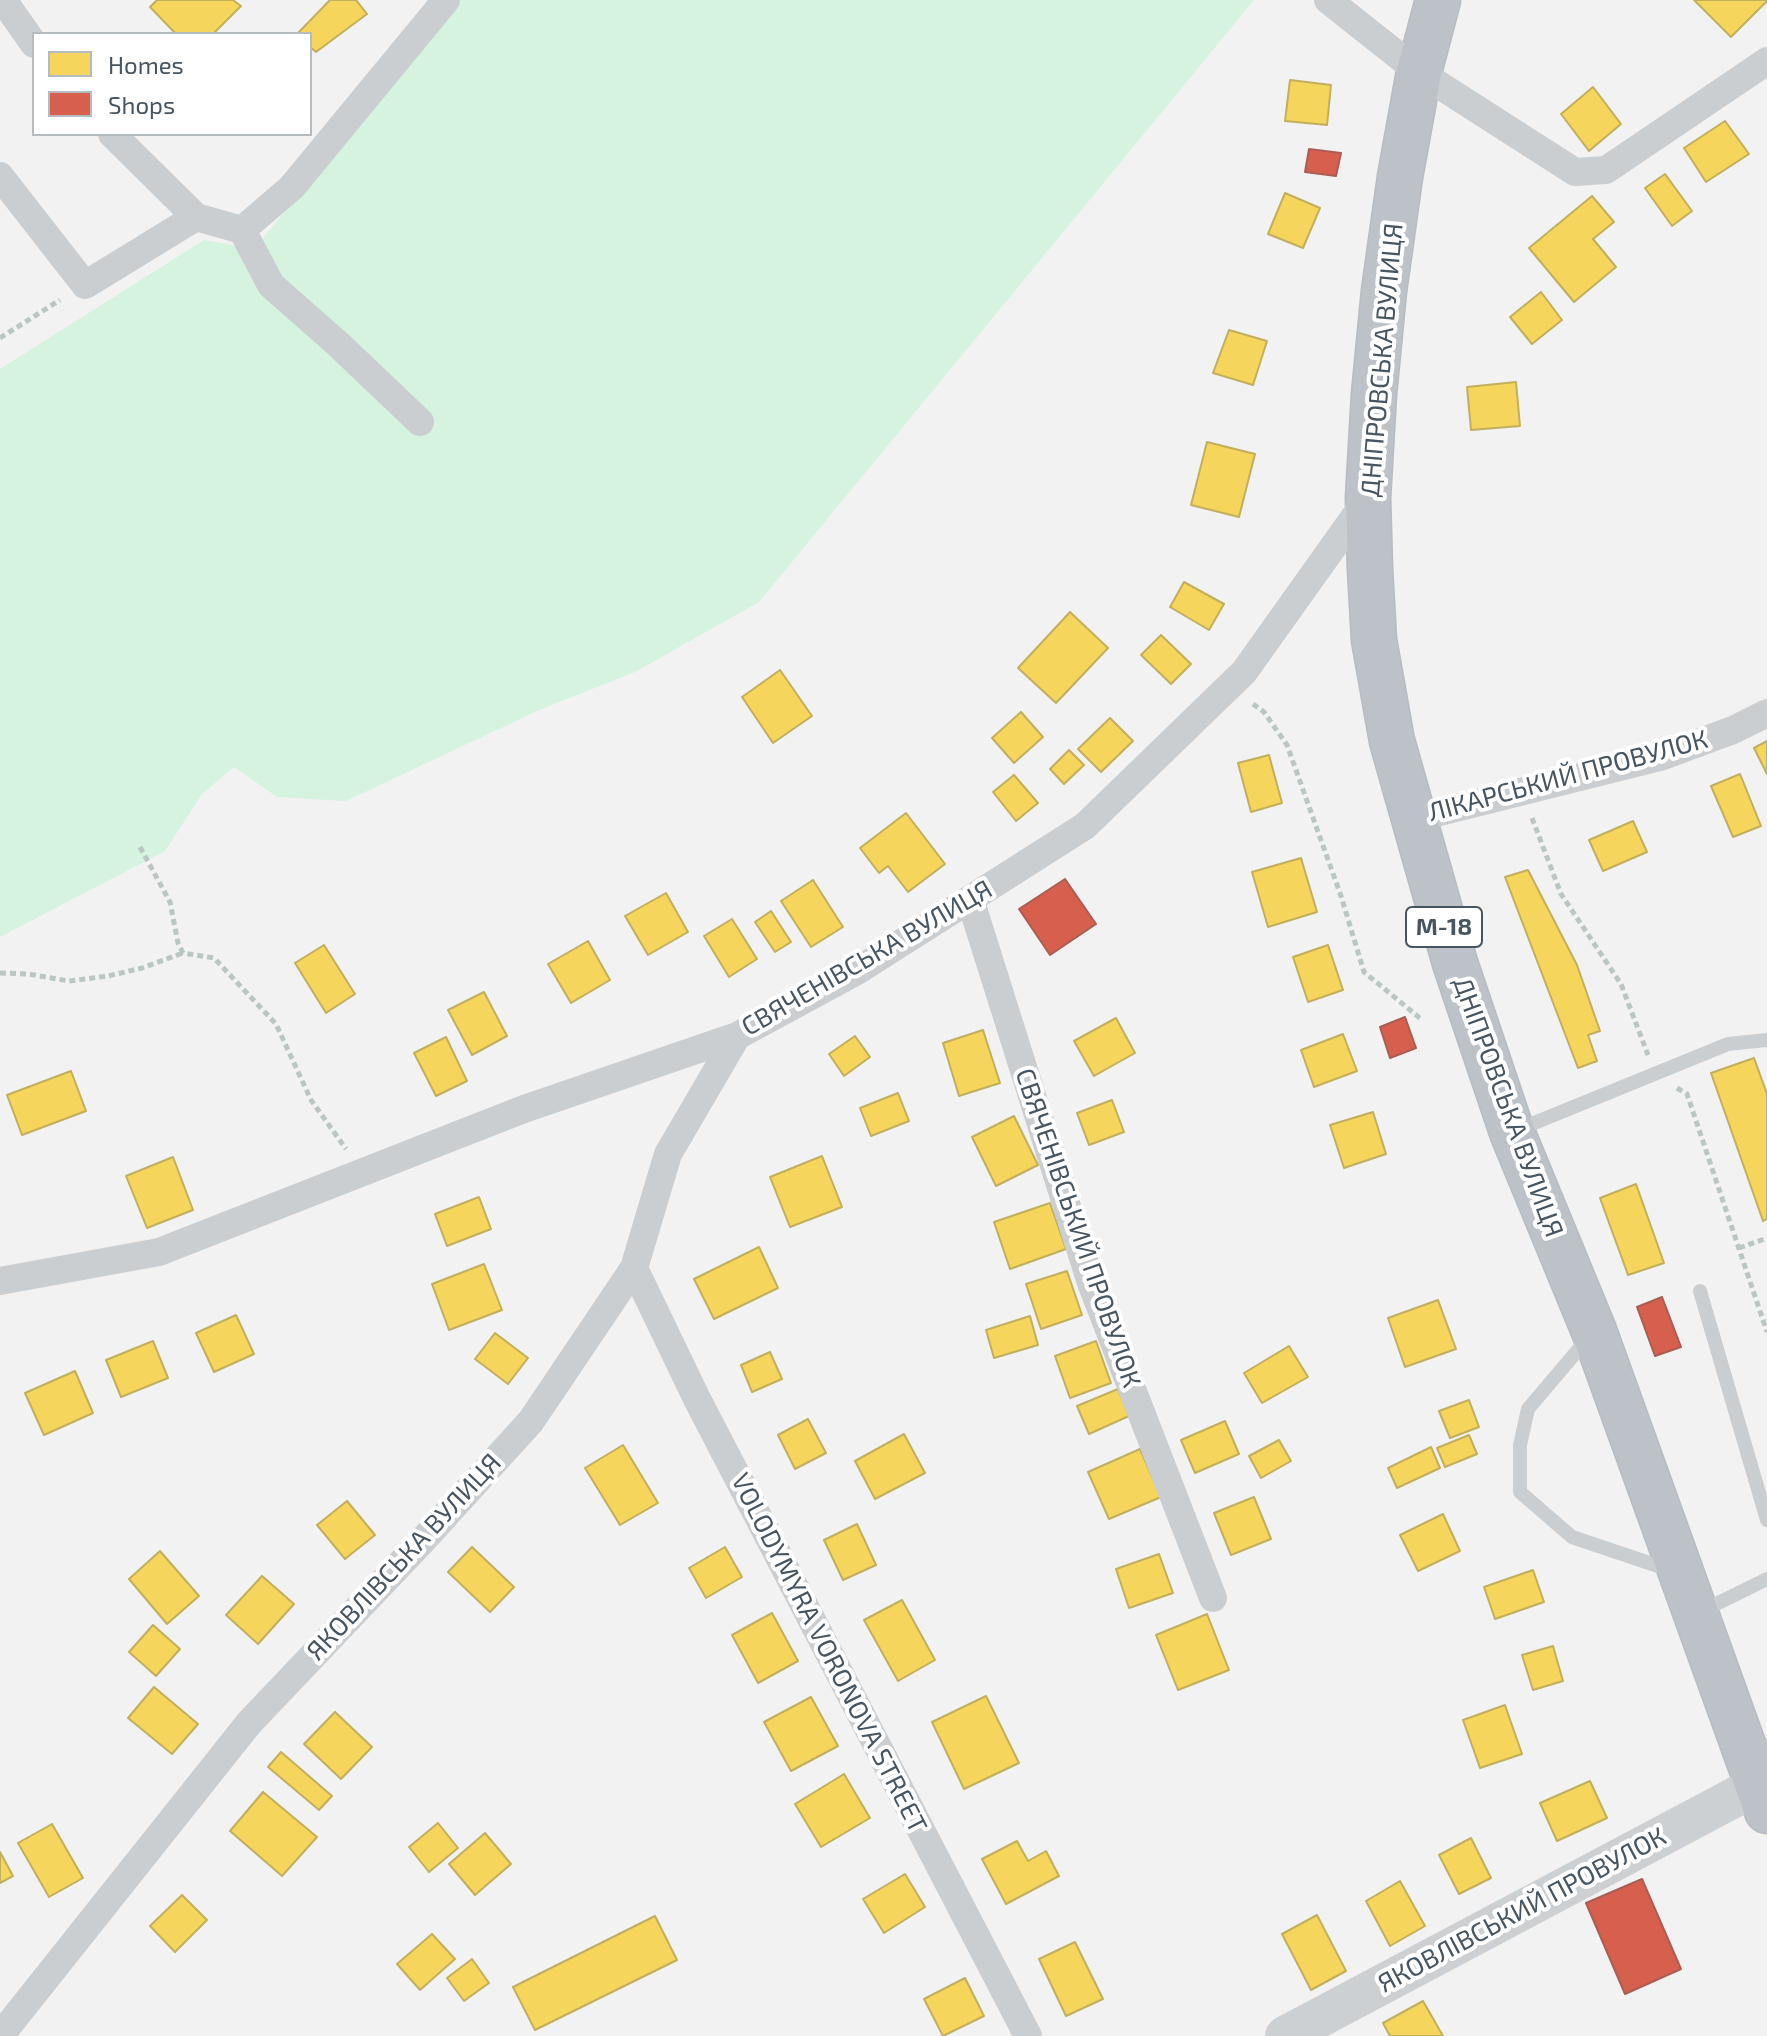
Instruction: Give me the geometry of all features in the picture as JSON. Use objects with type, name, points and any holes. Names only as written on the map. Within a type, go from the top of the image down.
[{"type":"highway","name":"ДНІПРОВСЬКА ВУЛИЦЯ","points":[[1438,0],[1419,72],[1400,177],[1374,394],[1368,498],[1374,640],[1392,741],[1455,963],[1512,1132],[1594,1331],[1762,1798]]},
{"type":"street","points":[[3,0],[32,41]]},
{"type":"street","points":[[242,230],[292,187],[446,0]]},
{"type":"street","points":[[1328,0],[1419,72],[1575,172],[1606,170],[1767,61]]},
{"type":"street","points":[[114,136],[196,217],[242,230],[271,285],[420,422]]},
{"type":"street","points":[[0,176],[85,285],[196,217]]},
{"type":"street","name":"СВЯЧЕНІВСЬКА ВУЛИЦЯ","points":[[0,1281],[159,1252],[524,1109],[737,1036],[857,971],[1085,826],[1244,672],[1368,498]]},
{"type":"street","name":"ЛІКАРСЬКИЙ ПРОВУЛОК","points":[[1412,819],[1660,757],[1733,730],[1767,713]]},
{"type":"street","name":"СВЯЧЕНІВСЬКИЙ ПРОВУЛОК","points":[[970,899],[1091,1283],[1213,1598]]},
{"type":"street","name":"ЯКОВЛІВСЬКА ВУЛИЦЯ","points":[[0,2036],[249,1723],[531,1421],[634,1268],[668,1154],[737,1036]]},
{"type":"street","name":"VOLODYMYRA VORONOVA STREET","points":[[634,1268],[697,1399],[1028,2036]]},
{"type":"street","name":"ЯКОВЛІВСЬКИЙ ПРОВУЛОК","points":[[1285,2036],[1762,1798]]},
{"type":"lane","points":[[1512,1132],[1728,1044],[1767,1040]]},
{"type":"lane","points":[[1700,1291],[1767,1520]]},
{"type":"lane","points":[[1594,1331],[1528,1409],[1520,1445],[1520,1492],[1572,1537],[1689,1594],[1767,1579]]},
{"type":"path","points":[[0,338],[85,285]]},
{"type":"path","points":[[1229,687],[1264,712],[1287,745],[1341,896],[1364,972],[1421,1019]]},
{"type":"path","points":[[140,847],[170,902],[183,953]]},
{"type":"path","points":[[0,973],[69,981],[131,971],[183,953],[214,958],[276,1024],[311,1100],[363,1172]]},
{"type":"path","points":[[1739,1248],[1767,1238]]},
{"type":"green space","points":[[460,0],[1254,0],[759,602],[635,672],[537,711],[346,801],[277,797],[234,767],[202,794],[165,851],[0,937],[0,369],[204,240],[254,249]]},
{"type":"building: Homes","points":[[157,0],[233,0],[241,6],[215,32],[174,32],[150,7]]},
{"type":"building: Homes","points":[[330,0],[356,0],[367,14],[316,52],[312,49],[312,32],[299,32]]},
{"type":"building: Homes","points":[[1694,0],[1767,0],[1767,1],[1731,37]]},
{"type":"building: Homes","points":[[1290,80],[1331,85],[1327,125],[1285,121]]},
{"type":"building: Homes","points":[[1593,87],[1621,124],[1589,151],[1561,114]]},
{"type":"building: Homes","points":[[1725,121],[1749,154],[1706,182],[1684,148]]},
{"type":"building: Homes","points":[[1665,174],[1692,211],[1672,226],[1645,188]]},
{"type":"building: Homes","points":[[1285,193],[1320,208],[1303,248],[1268,234]]},
{"type":"building: Homes","points":[[1592,196],[1614,222],[1593,239],[1616,267],[1574,302],[1529,248]]},
{"type":"building: Homes","points":[[1541,292],[1562,320],[1532,344],[1510,317]]},
{"type":"building: Homes","points":[[1229,330],[1267,341],[1253,385],[1213,373]]},
{"type":"building: Homes","points":[[1516,382],[1520,426],[1471,430],[1467,387]]},
{"type":"building: Homes","points":[[1207,442],[1255,454],[1239,517],[1191,505]]},
{"type":"building: Homes","points":[[1184,582],[1224,604],[1209,630],[1170,607]]},
{"type":"building: Homes","points":[[1070,612],[1108,648],[1056,703],[1018,668]]},
{"type":"building: Homes","points":[[1161,635],[1191,664],[1171,684],[1141,655]]},
{"type":"building: Homes","points":[[780,670],[812,716],[773,743],[742,697]]},
{"type":"building: Homes","points":[[1021,712],[1043,737],[1014,763],[992,738]]},
{"type":"building: Homes","points":[[1110,718],[1133,741],[1101,772],[1078,749]]},
{"type":"building: Homes","points":[[1767,741],[1767,774],[1754,748]]},
{"type":"building: Homes","points":[[1069,750],[1084,765],[1064,784],[1050,769]]},
{"type":"building: Homes","points":[[1269,755],[1282,803],[1251,812],[1238,763]]},
{"type":"building: Homes","points":[[1740,774],[1761,826],[1733,837],[1711,786]]},
{"type":"building: Homes","points":[[1014,775],[1038,803],[1016,821],[993,792]]},
{"type":"building: Homes","points":[[906,813],[945,864],[908,892],[888,866],[879,873],[860,848]]},
{"type":"building: Homes","points":[[1633,821],[1647,852],[1603,871],[1589,840]]},
{"type":"building: Homes","points":[[1301,858],[1317,912],[1268,927],[1252,872]]},
{"type":"building: Homes","points":[[1528,870],[1577,965],[1600,1031],[1588,1035],[1597,1061],[1578,1068],[1505,877]]},
{"type":"building: Homes","points":[[813,880],[843,927],[811,947],[781,901]]},
{"type":"building: Homes","points":[[666,893],[688,932],[648,955],[625,916]]},
{"type":"building: Homes","points":[[771,911],[791,942],[775,952],[755,922]]},
{"type":"building: Homes","points":[[732,919],[757,959],[729,977],[704,936]]},
{"type":"building: Homes","points":[[588,941],[610,980],[571,1003],[548,964]]},
{"type":"building: Homes","points":[[324,945],[355,994],[326,1013],[295,963]]},
{"type":"building: Homes","points":[[1328,945],[1343,990],[1308,1002],[1293,957]]},
{"type":"building: Homes","points":[[484,992],[507,1036],[472,1055],[448,1010]]},
{"type":"building: Homes","points":[[1116,1018],[1135,1053],[1094,1076],[1074,1041]]},
{"type":"building: Homes","points":[[983,1030],[1000,1083],[959,1096],[943,1043]]},
{"type":"building: Homes","points":[[1343,1034],[1357,1071],[1314,1087],[1301,1050]]},
{"type":"building: Homes","points":[[855,1036],[870,1057],[844,1076],[829,1054]]},
{"type":"building: Homes","points":[[446,1037],[467,1081],[436,1096],[414,1053]]},
{"type":"building: Homes","points":[[1754,1058],[1767,1094],[1767,1219],[1763,1221],[1711,1073]]},
{"type":"building: Homes","points":[[71,1071],[86,1111],[22,1135],[7,1095]]},
{"type":"building: Homes","points":[[898,1093],[909,1121],[871,1136],[860,1108]]},
{"type":"building: Homes","points":[[1112,1100],[1124,1132],[1089,1145],[1077,1113]]},
{"type":"building: Homes","points":[[1373,1112],[1386,1154],[1344,1168],[1330,1125]]},
{"type":"building: Homes","points":[[1014,1116],[1038,1165],[996,1186],[972,1137]]},
{"type":"building: Homes","points":[[822,1156],[842,1207],[790,1227],[770,1177]]},
{"type":"building: Homes","points":[[173,1157],[193,1210],[147,1228],[126,1176]]},
{"type":"building: Homes","points":[[1636,1184],[1664,1263],[1628,1275],[1600,1198]]},
{"type":"building: Homes","points":[[479,1197],[491,1229],[447,1246],[435,1214]]},
{"type":"building: Homes","points":[[1050,1203],[1066,1249],[1010,1269],[994,1222]]},
{"type":"building: Homes","points":[[759,1247],[778,1288],[714,1319],[694,1279]]},
{"type":"building: Homes","points":[[484,1264],[502,1310],[449,1330],[432,1284]]},
{"type":"building: Homes","points":[[1067,1271],[1082,1315],[1041,1329],[1026,1284]]},
{"type":"building: Homes","points":[[1438,1300],[1456,1349],[1405,1367],[1388,1318]]},
{"type":"building: Homes","points":[[236,1315],[254,1354],[214,1372],[196,1333]]},
{"type":"building: Homes","points":[[1030,1316],[1038,1345],[994,1358],[986,1330]]},
{"type":"building: Homes","points":[[495,1333],[528,1358],[508,1384],[475,1359]]},
{"type":"building: Homes","points":[[153,1341],[168,1378],[121,1397],[106,1360]]},
{"type":"building: Homes","points":[[1096,1341],[1111,1383],[1070,1398],[1055,1356]]},
{"type":"building: Homes","points":[[1289,1346],[1308,1377],[1262,1403],[1244,1373]]},
{"type":"building: Homes","points":[[770,1352],[782,1379],[752,1392],[741,1365]]},
{"type":"building: Homes","points":[[75,1371],[93,1413],[44,1435],[25,1393]]},
{"type":"building: Homes","points":[[1118,1389],[1129,1416],[1089,1434],[1077,1406]]},
{"type":"building: Homes","points":[[1469,1400],[1479,1427],[1450,1438],[1439,1411]]},
{"type":"building: Homes","points":[[808,1419],[826,1453],[795,1469],[778,1435]]},
{"type":"building: Homes","points":[[1225,1421],[1239,1454],[1195,1473],[1181,1440]]},
{"type":"building: Homes","points":[[904,1434],[925,1473],[875,1499],[855,1461]]},
{"type":"building: Homes","points":[[1469,1435],[1477,1454],[1445,1467],[1437,1448]]},
{"type":"building: Homes","points":[[1279,1440],[1291,1461],[1261,1478],[1249,1456]]},
{"type":"building: Homes","points":[[623,1445],[658,1503],[620,1525],[585,1468]]},
{"type":"building: Homes","points":[[1431,1447],[1440,1468],[1397,1488],[1388,1468]]},
{"type":"building: Homes","points":[[1140,1449],[1161,1497],[1109,1519],[1088,1472]]},
{"type":"building: Homes","points":[[1254,1497],[1271,1539],[1231,1555],[1214,1513]]},
{"type":"building: Homes","points":[[347,1501],[375,1535],[345,1559],[317,1525]]},
{"type":"building: Homes","points":[[1443,1514],[1460,1551],[1418,1571],[1400,1535]]},
{"type":"building: Homes","points":[[857,1524],[876,1565],[843,1580],[824,1540]]},
{"type":"building: Homes","points":[[472,1547],[514,1587],[490,1612],[448,1572]]},
{"type":"building: Homes","points":[[725,1547],[742,1577],[706,1598],[689,1568]]},
{"type":"building: Homes","points":[[160,1551],[199,1596],[167,1624],[129,1579]]},
{"type":"building: Homes","points":[[1159,1554],[1173,1593],[1129,1608],[1116,1569]]},
{"type":"building: Homes","points":[[1533,1570],[1544,1602],[1495,1619],[1484,1587]]},
{"type":"building: Homes","points":[[262,1576],[294,1604],[258,1644],[226,1615]]},
{"type":"building: Homes","points":[[902,1600],[935,1660],[898,1681],[864,1620]]},
{"type":"building: Homes","points":[[772,1613],[798,1661],[758,1683],[732,1635]]},
{"type":"building: Homes","points":[[1207,1614],[1229,1670],[1178,1690],[1156,1635]]},
{"type":"building: Homes","points":[[153,1625],[180,1649],[156,1676],[129,1652]]},
{"type":"building: Homes","points":[[1553,1646],[1563,1681],[1533,1690],[1522,1655]]},
{"type":"building: Homes","points":[[154,1687],[198,1724],[172,1754],[128,1718]]},
{"type":"building: Homes","points":[[986,1696],[1019,1763],[964,1789],[932,1722]]},
{"type":"building: Homes","points":[[811,1697],[838,1746],[791,1771],[764,1722]]},
{"type":"building: Homes","points":[[1505,1705],[1522,1754],[1480,1768],[1463,1720]]},
{"type":"building: Homes","points":[[335,1712],[372,1747],[341,1779],[304,1744]]},
{"type":"building: Homes","points":[[281,1752],[332,1796],[319,1810],[268,1767]]},
{"type":"building: Homes","points":[[844,1774],[870,1818],[821,1847],[795,1804]]},
{"type":"building: Homes","points":[[1590,1781],[1607,1818],[1557,1841],[1540,1803]]},
{"type":"building: Homes","points":[[263,1792],[317,1837],[282,1876],[230,1831]]},
{"type":"building: Homes","points":[[438,1823],[458,1848],[429,1872],[409,1847]]},
{"type":"building: Homes","points":[[52,1824],[83,1878],[49,1897],[18,1843]]},
{"type":"building: Homes","points":[[485,1833],[511,1864],[475,1895],[449,1864]]},
{"type":"building: Homes","points":[[1471,1838],[1491,1878],[1459,1894],[1439,1855]]},
{"type":"building: Homes","points":[[1017,1841],[1028,1861],[1046,1851],[1059,1876],[1006,1904],[982,1859]]},
{"type":"building: Homes","points":[[0,1852],[13,1876],[0,1883]]},
{"type":"building: Homes","points":[[905,1874],[925,1907],[884,1933],[863,1899]]},
{"type":"building: Homes","points":[[1400,1881],[1425,1926],[1390,1946],[1366,1901]]},
{"type":"building: Homes","points":[[182,1895],[207,1920],[175,1952],[150,1926]]},
{"type":"building: Homes","points":[[1317,1915],[1346,1971],[1311,1990],[1282,1934]]},
{"type":"building: Homes","points":[[655,1916],[677,1960],[535,2030],[513,1987]]},
{"type":"building: Homes","points":[[432,1934],[455,1959],[420,1990],[397,1964]]},
{"type":"building: Homes","points":[[1075,1942],[1103,1999],[1066,2016],[1039,1959]]},
{"type":"building: Homes","points":[[472,1959],[489,1983],[464,2001],[447,1978]]},
{"type":"building: Homes","points":[[965,1978],[984,2016],[943,2036],[924,1999]]},
{"type":"building: Homes","points":[[1423,2001],[1443,2036],[1390,2036],[1383,2023]]},
{"type":"building: Shops","points":[[1309,149],[1341,153],[1336,176],[1305,172]]},
{"type":"building: Shops","points":[[1065,879],[1096,924],[1050,955],[1019,909]]},
{"type":"building: Shops","points":[[1405,1017],[1416,1048],[1390,1058],[1380,1027]]},
{"type":"building: Shops","points":[[1662,1297],[1681,1347],[1655,1356],[1637,1307]]},
{"type":"building: Shops","points":[[1642,1879],[1681,1969],[1625,1994],[1586,1903]]}]
